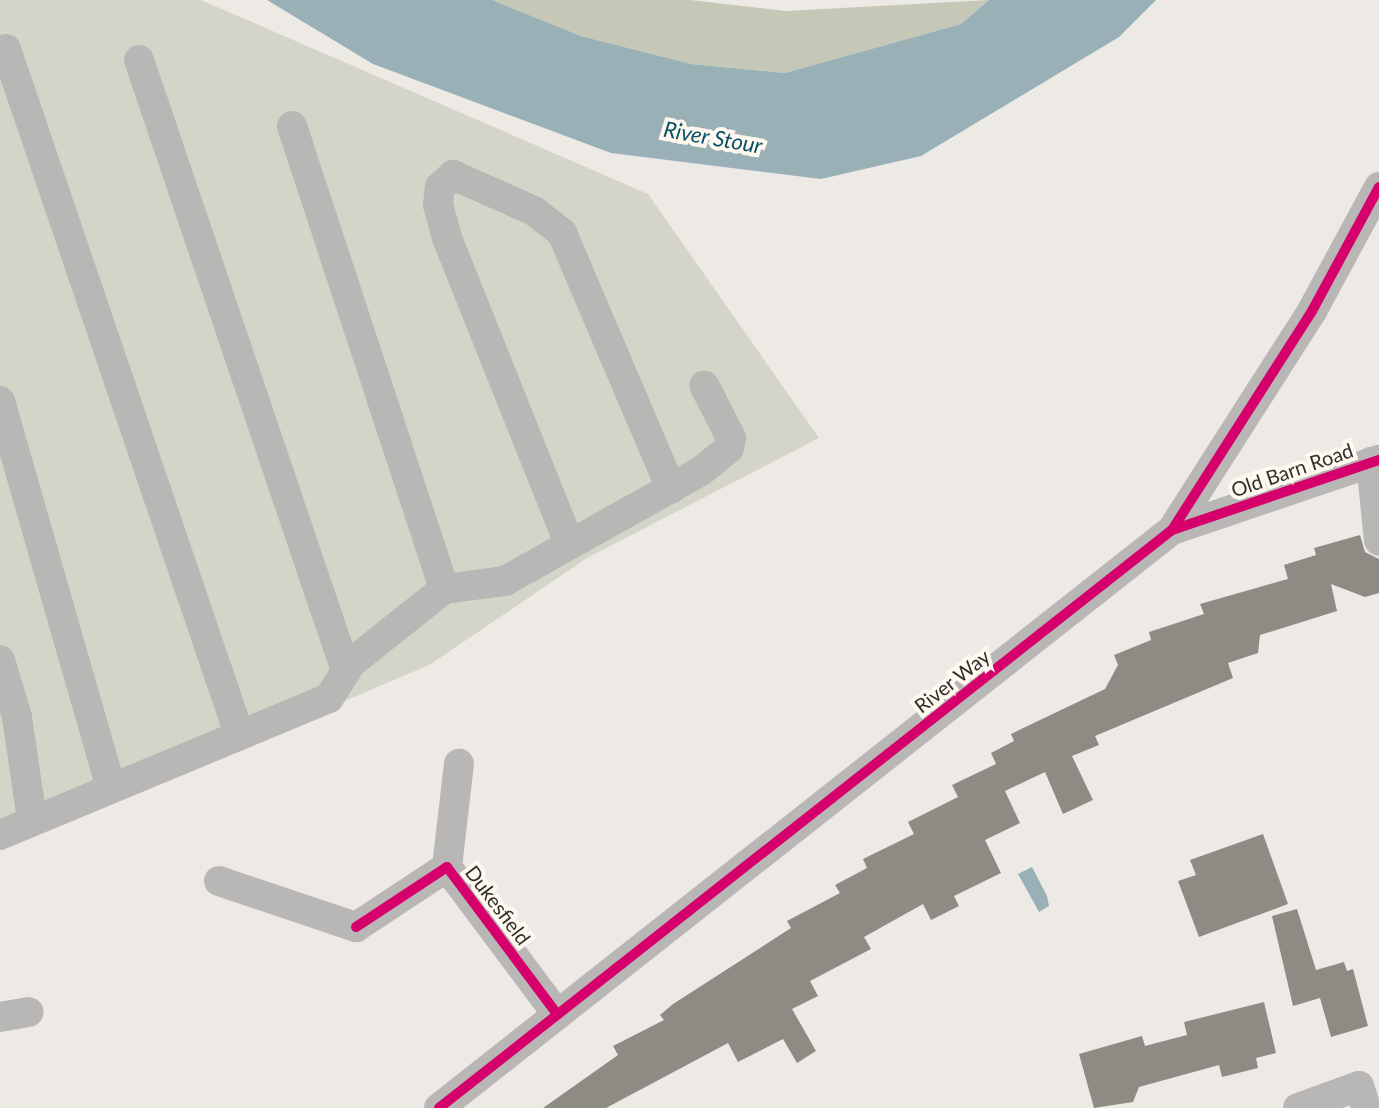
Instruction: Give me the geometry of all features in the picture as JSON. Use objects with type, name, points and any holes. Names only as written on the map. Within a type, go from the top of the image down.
[{"type":"street","points":[[6,49],[239,734]]},
{"type":"street","points":[[139,60],[346,671]]},
{"type":"street","points":[[292,126],[444,589]]},
{"type":"street","points":[[569,543],[524,443],[447,238],[438,205],[440,187],[453,175],[534,211],[562,233],[671,489]]},
{"type":"street","name":"River Way","points":[[439,1108],[1172,530],[1312,311],[1379,187]]},
{"type":"street","points":[[0,835],[329,698],[346,671],[444,589],[505,581],[671,489],[729,448],[731,438],[704,385]]},
{"type":"street","points":[[0,401],[111,788]]},
{"type":"street","points":[[1375,461],[1379,541]]},
{"type":"street","name":"Old Barn Road","points":[[1172,530],[1375,461]]},
{"type":"street","points":[[1213,466],[1246,505]]},
{"type":"street","points":[[0,660],[17,717],[32,820]]},
{"type":"street","points":[[447,867],[459,764]]},
{"type":"street","name":"Dukesfield","points":[[219,881],[356,927],[447,867],[557,1014]]},
{"type":"street","points":[[1298,1108],[1359,1086],[1366,1108]]},
{"type":"shaded area","points":[[0,0],[201,0],[648,194],[819,438],[587,558],[431,664],[0,849]]},
{"type":"green space","points":[[492,0],[690,0],[786,11],[989,0],[961,24],[785,73],[691,64],[581,36]]},
{"type":"water","name":"River Stour","points":[[267,0],[492,0],[581,36],[691,64],[785,73],[961,24],[989,0],[1156,0],[1119,37],[921,156],[821,179],[611,153],[373,64]]},
{"type":"water","points":[[1032,867],[1049,906],[1039,912],[1018,874]]},
{"type":"building","points":[[1360,535],[1365,552],[1379,559],[1379,593],[1365,597],[1331,584],[1337,611],[1260,635],[1258,653],[1228,663],[1233,678],[1095,736],[1099,745],[1072,756],[1093,800],[1063,814],[1045,772],[1005,791],[1020,823],[985,840],[1001,873],[954,896],[959,906],[931,920],[923,904],[864,937],[871,949],[810,981],[818,996],[792,1009],[816,1051],[797,1063],[783,1039],[738,1062],[728,1043],[606,1108],[543,1108],[618,1055],[613,1046],[664,1020],[660,1015],[673,1004],[791,928],[787,921],[840,893],[835,885],[867,868],[863,859],[914,834],[908,822],[958,797],[952,785],[996,764],[991,753],[1014,741],[1011,734],[1105,689],[1118,665],[1114,655],[1151,640],[1149,632],[1204,614],[1200,604],[1288,579],[1284,565],[1316,555],[1314,548]]},
{"type":"building","points":[[1263,834],[1288,904],[1199,937],[1178,881],[1196,875],[1190,860]]},
{"type":"building","points":[[1297,909],[1316,970],[1344,962],[1347,971],[1353,969],[1368,1026],[1331,1037],[1320,998],[1293,1006],[1272,916]]},
{"type":"building","points":[[1264,1002],[1276,1053],[1256,1058],[1258,1068],[1222,1077],[1219,1065],[1139,1087],[1133,1102],[1094,1108],[1079,1054],[1142,1036],[1145,1046],[1187,1035],[1184,1022]]},
{"type":"cycle path","points":[[439,1108],[1172,530],[1312,311],[1379,187]]},
{"type":"cycle path","points":[[1172,530],[1379,460]]},
{"type":"cycle path","points":[[356,927],[447,867],[557,1014]]}]
